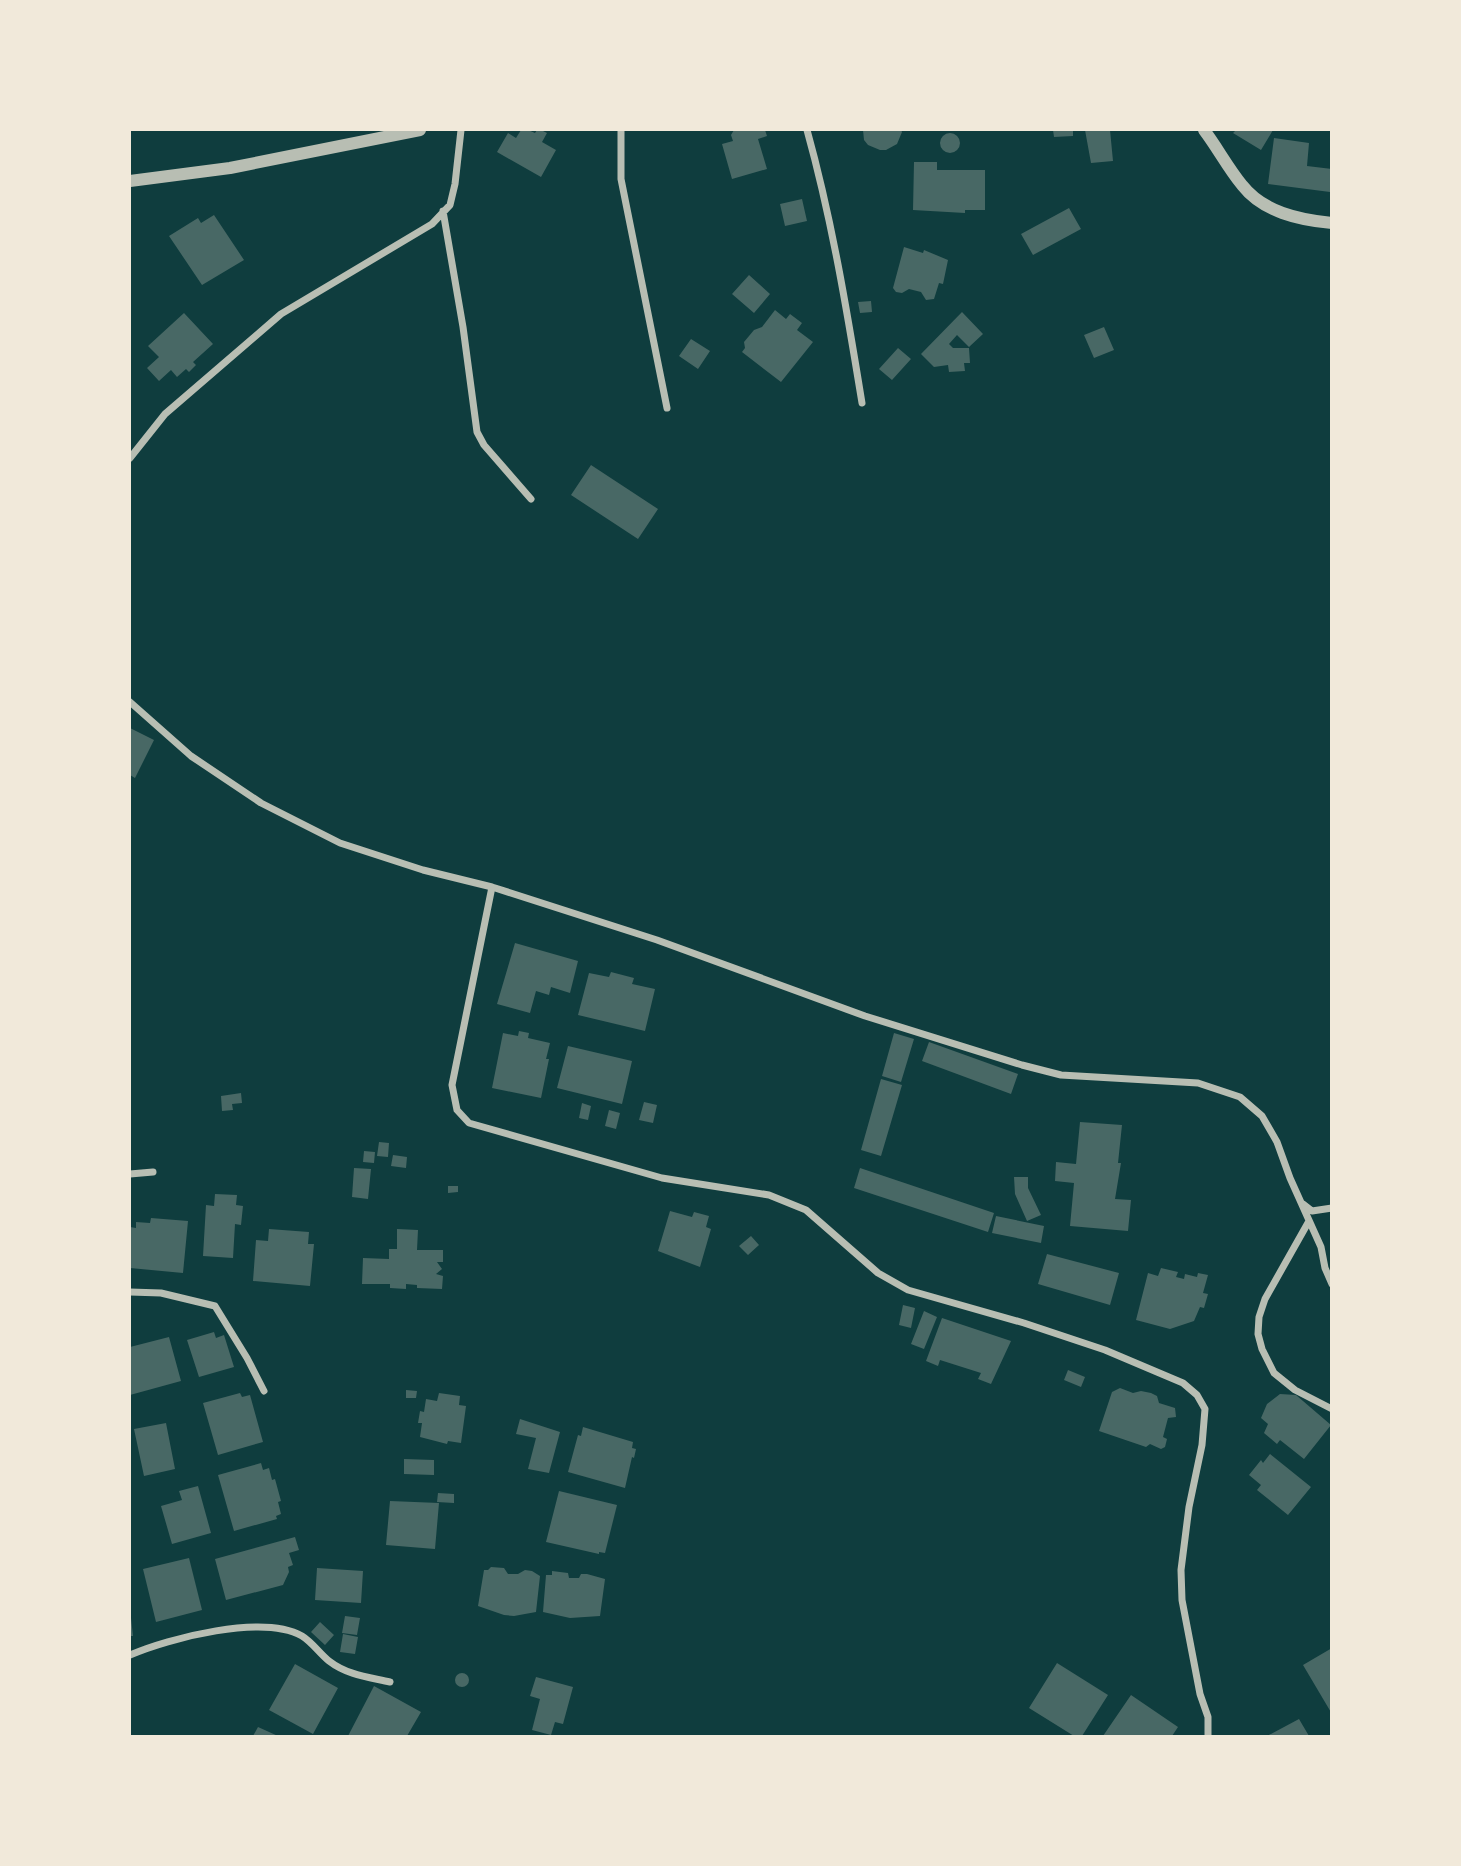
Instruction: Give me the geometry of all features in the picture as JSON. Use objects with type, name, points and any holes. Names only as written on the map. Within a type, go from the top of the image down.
[{"type":"street","points":[[130,181],[230,168],[420,130]]},
{"type":"street","points":[[130,458],[165,414],[281,314],[432,224],[450,205],[461,130]]},
{"type":"street","points":[[621,130],[621,179],[667,408]]},
{"type":"street","points":[[807,130],[825,193],[862,403]]},
{"type":"street","points":[[1204,130],[1242,186],[1267,206],[1301,220],[1332,223]]},
{"type":"street","points":[[443,211],[463,327],[477,432],[484,445],[531,499]]},
{"type":"street","points":[[130,702],[191,756],[272,809],[340,843],[423,870],[492,887],[657,940],[865,1016],[1022,1065],[1061,1075],[1198,1083],[1240,1097],[1262,1116],[1277,1142],[1321,1247],[1325,1268],[1332,1284]]},
{"type":"street","points":[[492,887],[452,1085],[457,1110],[470,1123],[662,1178],[769,1195],[806,1210],[878,1273],[908,1290],[1024,1323],[1105,1350],[1183,1383],[1197,1395],[1205,1409],[1202,1445],[1189,1507],[1181,1570],[1184,1611],[1200,1694],[1208,1717],[1208,1737]]},
{"type":"street","points":[[130,1174],[153,1172]]},
{"type":"street","points":[[1303,1204],[1312,1211],[1332,1208]]},
{"type":"street","points":[[1309,1221],[1265,1299],[1259,1317],[1258,1334],[1274,1373],[1295,1390],[1332,1409]]},
{"type":"street","points":[[130,1292],[161,1293],[215,1306],[247,1357],[264,1391]]},
{"type":"street","points":[[130,1655],[150,1646],[193,1635],[270,1627],[303,1637],[327,1660],[346,1672],[390,1682]]},
{"type":"building","points":[[521,130],[535,133],[541,130],[547,133],[542,142],[556,150],[541,177],[497,152],[508,133],[516,138]]},
{"type":"building","points":[[734,130],[765,130],[767,136],[758,139],[767,169],[732,179],[722,144],[733,141],[731,135]]},
{"type":"building","points":[[863,130],[902,132],[897,144],[880,150],[868,145],[864,140]]},
{"type":"building","points":[[1053,130],[1073,130],[1073,136],[1054,137]]},
{"type":"building","points":[[1085,130],[1110,130],[1113,161],[1091,163]]},
{"type":"building","points":[[1236,130],[1273,130],[1261,150],[1233,133]]},
{"type":"building","points":[[946,133],[954,133],[960,143],[954,153],[946,153],[940,147],[940,139]]},
{"type":"building","points":[[1274,138],[1309,143],[1307,166],[1332,169],[1330,192],[1268,184]]},
{"type":"building","points":[[914,162],[937,162],[937,170],[985,170],[985,210],[965,210],[965,213],[913,210]]},
{"type":"building","points":[[802,199],[807,221],[785,226],[780,204]]},
{"type":"building","points":[[1069,208],[1081,229],[1033,255],[1021,234]]},
{"type":"building","points":[[214,215],[244,260],[202,285],[169,236],[198,218],[201,223]]},
{"type":"building","points":[[904,247],[923,253],[924,250],[948,260],[943,284],[939,283],[934,299],[926,300],[921,292],[909,289],[902,293],[893,288]]},
{"type":"building","points":[[749,275],[770,294],[754,313],[732,294]]},
{"type":"building","points":[[871,301],[872,312],[860,313],[858,302]]},
{"type":"building","points":[[775,310],[786,319],[790,314],[802,323],[797,330],[813,342],[781,382],[742,352],[745,348],[744,342],[754,330],[762,327]]},
{"type":"building","points":[[962,312],[983,334],[969,347],[957,335],[949,344],[953,348],[969,348],[970,363],[964,363],[965,371],[949,372],[948,365],[934,367],[921,354]]},
{"type":"building","points":[[184,313],[213,344],[193,362],[196,365],[189,372],[186,369],[177,377],[171,370],[159,381],[147,368],[159,357],[148,346]]},
{"type":"building","points":[[1104,327],[1114,350],[1094,358],[1084,335]]},
{"type":"building","points":[[691,339],[710,351],[698,369],[679,356]]},
{"type":"building","points":[[898,348],[911,359],[892,380],[879,369]]},
{"type":"building","points":[[591,465],[658,509],[638,539],[571,495]]},
{"type":"building","points":[[130,728],[154,740],[135,778],[130,775]]},
{"type":"building","points":[[515,943],[578,961],[570,993],[551,987],[549,995],[536,991],[530,1013],[497,1004]]},
{"type":"building","points":[[611,972],[634,978],[632,984],[655,989],[645,1031],[578,1015],[589,973],[609,977]]},
{"type":"building","points":[[519,1031],[529,1033],[528,1038],[550,1043],[541,1098],[492,1088],[503,1033],[518,1036]]},
{"type":"building","points":[[894,1033],[914,1039],[901,1082],[882,1076]]},
{"type":"building","points":[[929,1042],[1018,1074],[1011,1094],[922,1061]]},
{"type":"building","points":[[568,1046],[632,1061],[622,1104],[557,1088]]},
{"type":"building","points":[[881,1079],[902,1085],[881,1156],[861,1150]]},
{"type":"building","points":[[241,1093],[242,1103],[232,1104],[233,1110],[222,1111],[221,1096]]},
{"type":"building","points":[[644,1102],[657,1105],[653,1123],[639,1120]]},
{"type":"building","points":[[582,1103],[591,1106],[588,1120],[579,1118]]},
{"type":"building","points":[[609,1110],[620,1113],[616,1129],[605,1126]]},
{"type":"building","points":[[1080,1122],[1122,1125],[1118,1163],[1121,1163],[1115,1199],[1131,1200],[1128,1231],[1070,1226],[1074,1183],[1055,1181],[1056,1162],[1076,1164]]},
{"type":"building","points":[[379,1142],[389,1143],[388,1157],[377,1156]]},
{"type":"building","points":[[364,1151],[375,1152],[374,1163],[363,1162]]},
{"type":"building","points":[[393,1155],[407,1157],[406,1168],[391,1166]]},
{"type":"building","points":[[354,1168],[371,1169],[368,1199],[352,1197]]},
{"type":"building","points":[[860,1168],[994,1213],[988,1232],[854,1188]]},
{"type":"building","points":[[1014,1177],[1028,1177],[1028,1188],[1041,1215],[1027,1221],[1015,1194]]},
{"type":"building","points":[[448,1186],[458,1186],[458,1192],[448,1193]]},
{"type":"building","points":[[215,1194],[237,1195],[236,1205],[243,1206],[241,1225],[235,1224],[233,1258],[203,1256],[206,1205],[214,1206]]},
{"type":"building","points":[[670,1211],[692,1217],[694,1212],[709,1216],[706,1227],[711,1229],[700,1267],[658,1251]]},
{"type":"building","points":[[996,1216],[1044,1226],[1041,1243],[992,1233]]},
{"type":"building","points":[[151,1218],[188,1221],[183,1273],[130,1268],[130,1227],[136,1228],[136,1222],[150,1223]]},
{"type":"building","points":[[269,1229],[309,1232],[308,1244],[314,1244],[310,1286],[253,1281],[256,1240],[268,1241]]},
{"type":"building","points":[[397,1229],[418,1230],[417,1250],[443,1250],[443,1262],[437,1262],[442,1269],[436,1274],[443,1276],[442,1289],[417,1288],[417,1285],[406,1284],[406,1289],[390,1288],[390,1284],[362,1284],[363,1258],[389,1259],[389,1249],[397,1249]]},
{"type":"building","points":[[751,1236],[759,1245],[748,1255],[739,1246]]},
{"type":"building","points":[[1047,1254],[1119,1273],[1110,1305],[1038,1284]]},
{"type":"building","points":[[1161,1268],[1178,1272],[1176,1277],[1184,1279],[1185,1274],[1197,1277],[1198,1273],[1208,1275],[1203,1293],[1208,1294],[1204,1308],[1200,1307],[1194,1321],[1170,1329],[1136,1320],[1148,1273],[1158,1276]]},
{"type":"building","points":[[903,1305],[915,1308],[911,1328],[899,1325]]},
{"type":"building","points":[[924,1311],[937,1317],[924,1349],[911,1344]]},
{"type":"building","points":[[942,1318],[1011,1341],[991,1384],[978,1379],[981,1373],[940,1360],[938,1366],[926,1361]]},
{"type":"building","points":[[214,1332],[216,1338],[224,1335],[234,1367],[199,1377],[187,1340]]},
{"type":"building","points":[[169,1337],[181,1381],[130,1395],[130,1347]]},
{"type":"building","points":[[1068,1370],[1085,1377],[1081,1387],[1064,1380]]},
{"type":"building","points":[[1120,1388],[1133,1393],[1151,1393],[1157,1396],[1159,1403],[1175,1408],[1176,1417],[1168,1418],[1163,1437],[1167,1439],[1165,1447],[1161,1449],[1150,1444],[1146,1447],[1099,1431],[1112,1392]]},
{"type":"building","points":[[406,1390],[417,1391],[416,1398],[406,1398]]},
{"type":"building","points":[[240,1393],[242,1397],[250,1395],[263,1442],[218,1455],[203,1403]]},
{"type":"building","points":[[439,1393],[460,1396],[459,1405],[466,1406],[461,1443],[448,1441],[447,1444],[420,1437],[420,1411],[424,1412],[426,1399],[437,1401]]},
{"type":"building","points":[[1280,1394],[1296,1395],[1331,1425],[1304,1459],[1280,1440],[1277,1444],[1264,1433],[1268,1424],[1261,1418],[1267,1404]]},
{"type":"building","points":[[520,1419],[560,1432],[549,1473],[528,1469],[536,1438],[516,1434]]},
{"type":"building","points":[[166,1423],[175,1469],[144,1476],[134,1429]]},
{"type":"building","points":[[583,1427],[633,1442],[632,1448],[636,1449],[625,1488],[568,1472],[578,1435],[581,1436]]},
{"type":"building","points":[[1270,1454],[1311,1487],[1288,1515],[1257,1490],[1261,1485],[1249,1475],[1261,1460],[1263,1463]]},
{"type":"building","points":[[404,1459],[434,1460],[434,1475],[404,1474]]},
{"type":"building","points":[[261,1463],[263,1470],[269,1468],[272,1480],[275,1479],[281,1501],[278,1502],[281,1514],[276,1516],[277,1519],[234,1531],[218,1475]]},
{"type":"building","points":[[198,1486],[211,1533],[172,1544],[161,1506],[182,1500],[179,1491]]},
{"type":"building","points":[[559,1491],[617,1505],[605,1553],[546,1542]]},
{"type":"building","points":[[438,1493],[454,1494],[454,1503],[437,1502]]},
{"type":"building","points":[[390,1501],[439,1503],[435,1549],[386,1545]]},
{"type":"building","points":[[295,1537],[299,1550],[289,1553],[293,1565],[288,1567],[289,1572],[283,1585],[226,1600],[215,1559]]},
{"type":"building","points":[[189,1558],[202,1610],[156,1622],[143,1569]]},
{"type":"building","points":[[491,1567],[504,1568],[508,1574],[518,1574],[525,1570],[540,1576],[536,1612],[504,1615],[478,1606],[484,1570]]},
{"type":"building","points":[[317,1568],[363,1571],[361,1603],[315,1600]]},
{"type":"building","points":[[552,1571],[568,1573],[569,1578],[579,1578],[581,1574],[587,1574],[605,1579],[600,1616],[570,1618],[543,1612],[546,1575],[552,1575]]},
{"type":"building","points":[[345,1616],[360,1618],[357,1635],[342,1633]]},
{"type":"building","points":[[131,1618],[133,1636],[130,1636]]},
{"type":"building","points":[[320,1622],[334,1635],[325,1645],[311,1632]]},
{"type":"building","points":[[343,1634],[358,1637],[355,1654],[340,1652]]},
{"type":"building","points":[[1332,1648],[1332,1714],[1303,1665]]},
{"type":"building","points":[[1057,1663],[1108,1695],[1082,1736],[1074,1736],[1029,1708]]},
{"type":"building","points":[[295,1664],[338,1688],[313,1734],[269,1710]]},
{"type":"building","points":[[459,1673],[465,1673],[469,1680],[465,1687],[459,1687],[455,1683],[455,1677]]},
{"type":"building","points":[[536,1677],[573,1687],[563,1724],[555,1722],[551,1735],[532,1730],[540,1699],[530,1696]]},
{"type":"building","points":[[374,1686],[421,1712],[407,1736],[348,1736]]},
{"type":"building","points":[[1131,1695],[1178,1727],[1172,1736],[1103,1736]]},
{"type":"building","points":[[1299,1719],[1309,1736],[1267,1736]]},
{"type":"building","points":[[258,1727],[278,1736],[253,1736]]}]
